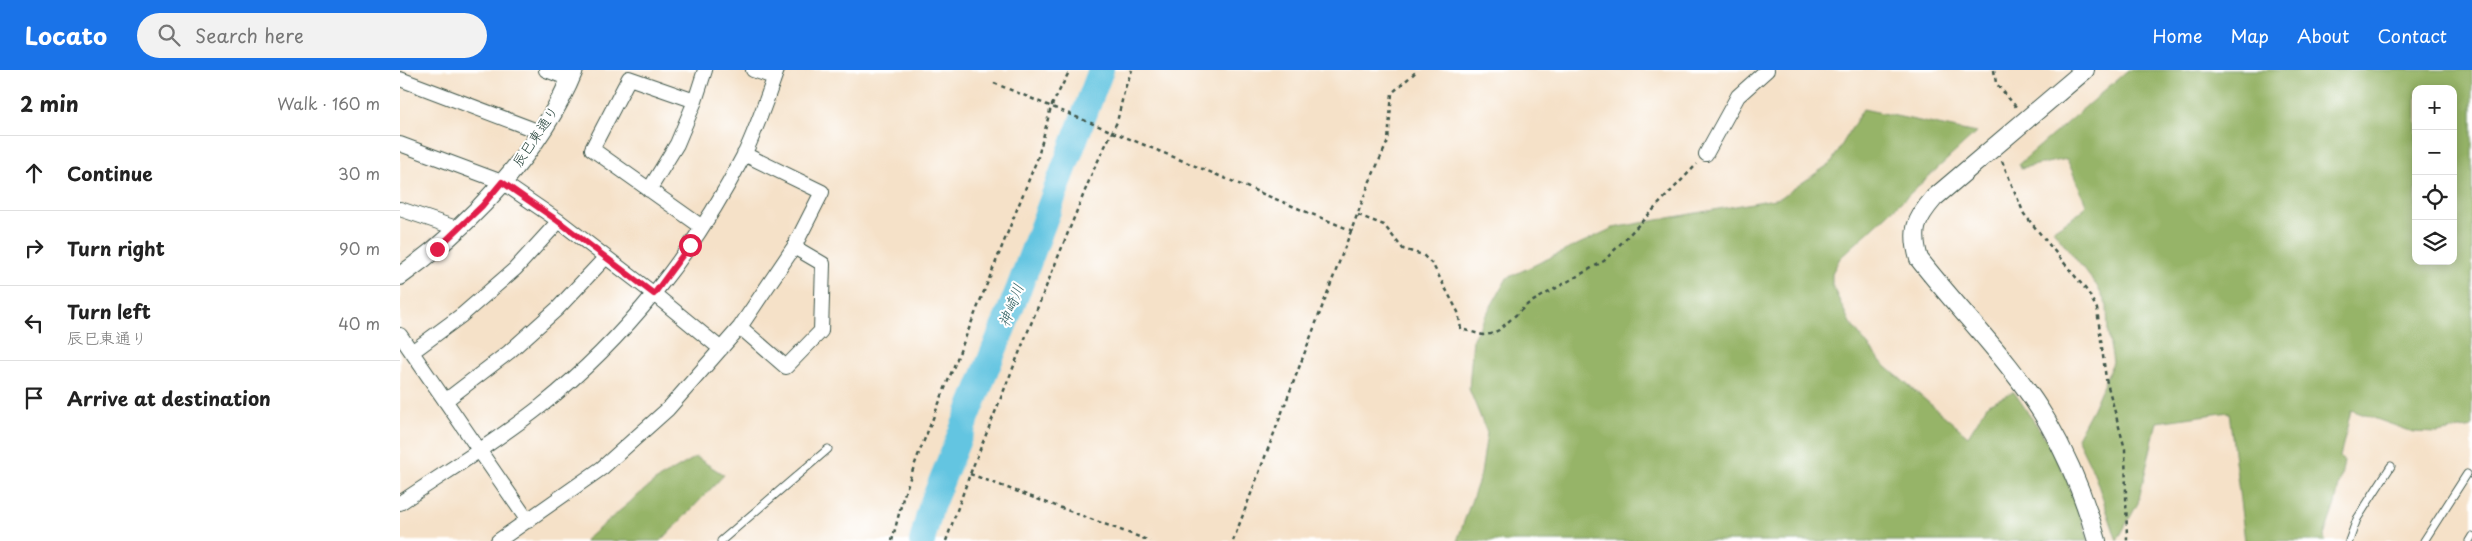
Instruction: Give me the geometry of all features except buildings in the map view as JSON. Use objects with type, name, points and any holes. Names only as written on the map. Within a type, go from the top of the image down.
[{"type":"street","points":[[546,70],[572,74]]},
{"type":"street","points":[[649,190],[677,144],[695,101],[705,70]]},
{"type":"street","points":[[400,503],[540,407],[597,357],[654,294],[702,227],[744,154],[776,74],[753,70]]},
{"type":"street","points":[[1706,154],[1738,96],[1767,70]]},
{"type":"street","points":[[2085,70],[1934,198],[1921,213],[1915,228],[1915,244],[1919,259],[2012,371],[2047,420],[2075,474],[2097,541]]},
{"type":"street","name":"辰巳東通り","points":[[400,276],[437,249],[459,229],[502,182],[540,132],[572,74]]},
{"type":"street","points":[[695,101],[629,78],[592,149],[702,227]]},
{"type":"street","points":[[400,79],[540,132]]},
{"type":"street","points":[[400,144],[502,182],[606,257],[721,350]]},
{"type":"street","points":[[498,541],[602,468],[668,409],[740,327],[794,247],[822,192],[744,154]]},
{"type":"street","points":[[400,209],[459,229]]},
{"type":"street","points":[[412,352],[462,314],[515,269],[558,221]]},
{"type":"street","points":[[740,327],[786,367],[821,331],[823,264],[794,247]]},
{"type":"street","points":[[445,401],[509,352],[557,309],[606,257]]},
{"type":"street","points":[[400,335],[528,521]]},
{"type":"lane","points":[[721,541],[828,449]]},
{"type":"lane","points":[[2349,541],[2357,519],[2391,466]]},
{"type":"lane","points":[[2424,541],[2467,474]]},
{"type":"lane","points":[[2468,541],[2472,536]]},
{"type":"path","points":[[892,541],[903,498],[917,458],[1038,158],[1051,107],[1070,70]]},
{"type":"path","points":[[946,541],[970,474],[1093,171],[1113,131],[1132,70]]},
{"type":"path","points":[[1234,541],[1353,231],[1370,181],[1388,141],[1392,93],[1418,70]]},
{"type":"path","points":[[1994,70],[1996,83],[2027,120]]},
{"type":"path","points":[[994,83],[1353,231]]},
{"type":"path","points":[[1993,147],[2006,166],[2024,214],[2088,292],[2097,308],[2106,379],[2125,449],[2126,541]]},
{"type":"path","points":[[1358,215],[1384,225],[1404,249],[1423,255],[1433,265],[1458,312],[1462,329],[1483,335],[1490,334],[1499,330],[1528,304],[1604,261],[1706,154]]},
{"type":"path","points":[[970,474],[1150,541]]},
{"type":"green space","points":[[2128,70],[2472,70],[2472,427],[2437,433],[2413,432],[2351,410],[2340,457],[2344,462],[2335,504],[2324,536],[2325,541],[2245,541],[2229,412],[2157,422],[2138,503],[2117,541],[2094,473],[2077,438],[2093,408],[2113,362],[2108,334],[2107,306],[2097,286],[2053,230],[2081,212],[2086,204],[2067,159],[2021,168],[2019,164]]},
{"type":"green space","points":[[1863,109],[1976,133],[1840,258],[1832,273],[1832,285],[1850,323],[1883,364],[1968,436],[1988,404],[2014,392],[2046,439],[2066,477],[2089,541],[1457,541],[1481,474],[1487,433],[1469,389],[1473,338],[1507,278],[1613,228],[1780,198],[1831,163]]},
{"type":"green space","points":[[696,457],[724,475],[661,541],[584,541],[655,481]]},
{"type":"waterway","name":"神崎川","points":[[922,541],[931,507],[1019,288],[1101,70]]},
{"type":"route","points":[[437,249],[482,206],[502,182],[558,221],[654,294],[690,245]]}]
